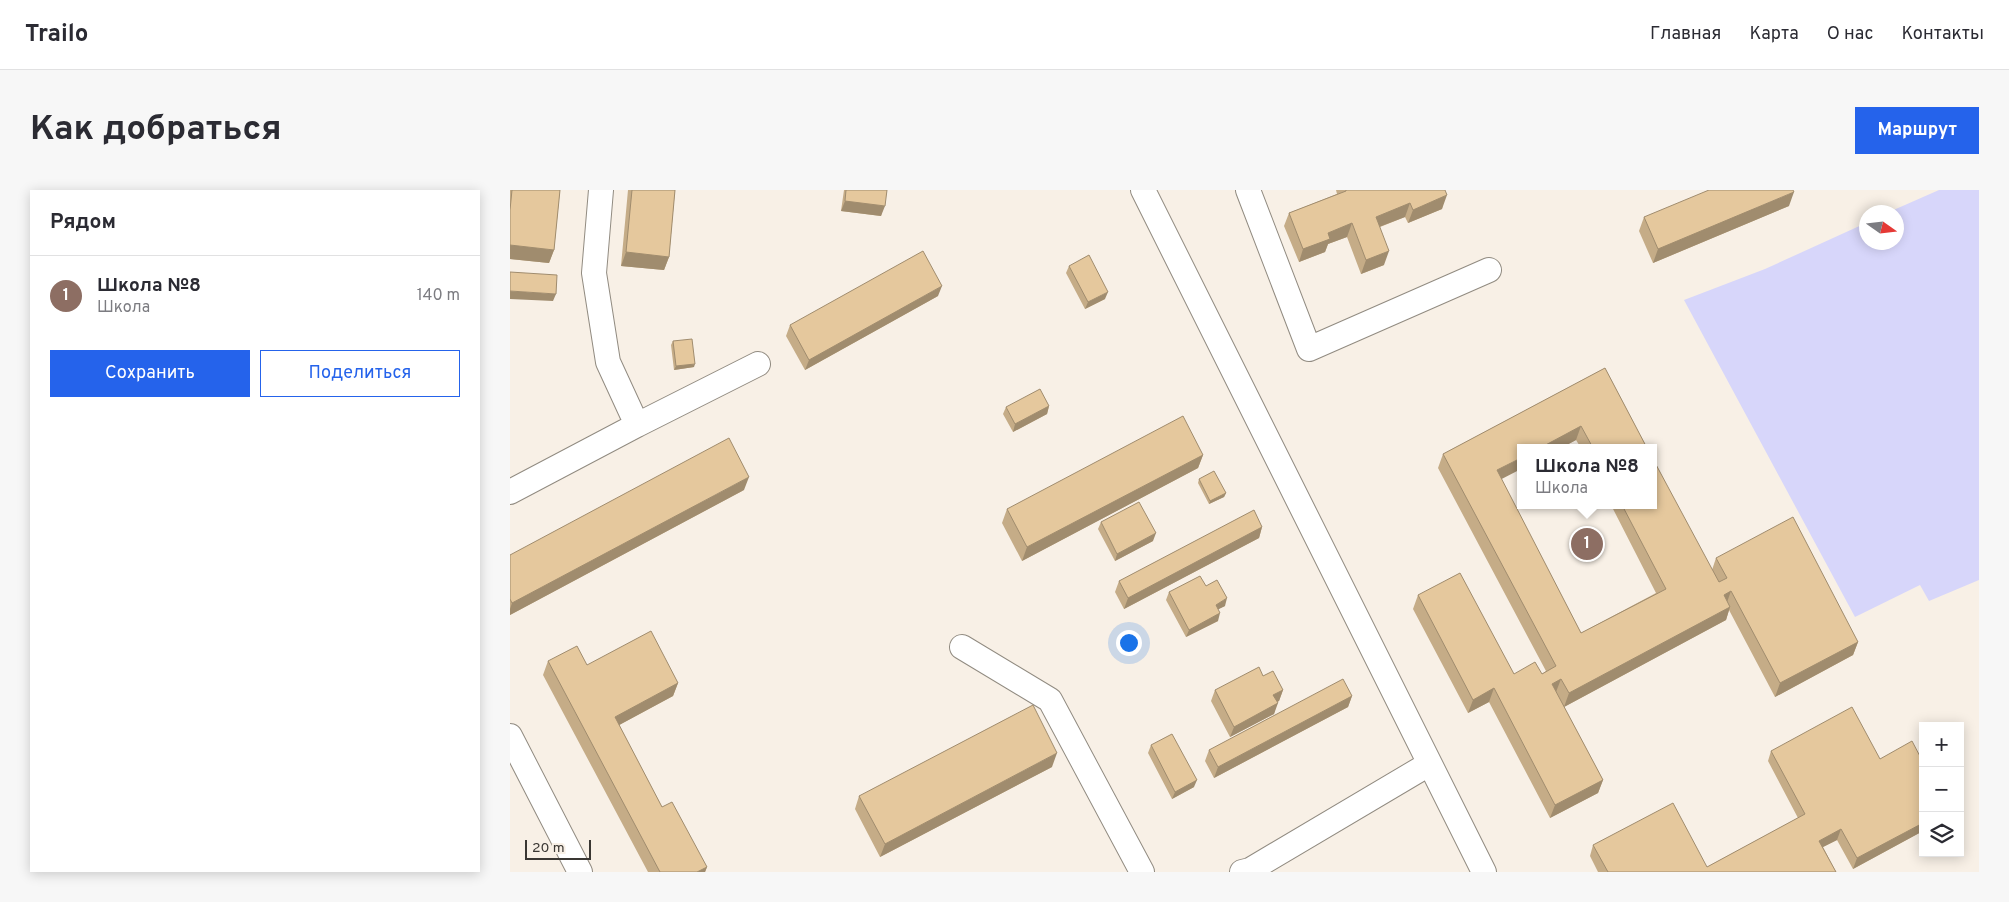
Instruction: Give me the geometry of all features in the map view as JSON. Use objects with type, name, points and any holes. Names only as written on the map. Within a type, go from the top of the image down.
[{"type":"street","points":[[601,190],[594,273],[608,362],[637,425]]},
{"type":"street","points":[[1143,190],[1484,872]]},
{"type":"street","points":[[1248,190],[1309,348],[1489,270]]},
{"type":"street","points":[[510,492],[758,364]]},
{"type":"street","points":[[962,647],[1050,700],[1142,872]]},
{"type":"street","points":[[510,736],[580,872]]},
{"type":"street","points":[[1242,872],[1250,870],[1429,764]]},
{"type":"shaded area","points":[[1939,190],[1979,190],[1979,580],[1929,601],[1920,585],[1855,617],[1684,300],[1765,269],[1859,226],[1859,250],[1904,250],[1904,205]]},
{"type":"building","points":[[512,190],[560,190],[554,250],[510,245]]},
{"type":"building","points":[[632,190],[675,190],[669,257],[626,252]]},
{"type":"building","points":[[846,190],[887,190],[885,206],[845,201]]},
{"type":"building","points":[[1346,190],[1445,190],[1447,195],[1413,210],[1410,203],[1376,217],[1389,251],[1366,260],[1352,223],[1328,233],[1330,239],[1303,249],[1289,213]]},
{"type":"building","points":[[1709,190],[1793,190],[1794,192],[1658,249],[1644,217]]},
{"type":"building","points":[[923,251],[942,286],[809,360],[790,325]]},
{"type":"building","points":[[1089,255],[1108,292],[1088,302],[1069,266]]},
{"type":"building","points":[[510,272],[557,275],[556,294],[510,291]]},
{"type":"building","points":[[692,339],[695,364],[676,366],[673,341]]},
{"type":"building","points":[[1605,368],[1645,444],[1591,444],[1581,426],[1547,444],[1517,444],[1517,460],[1497,470],[1581,633],[1666,589],[1624,509],[1657,509],[1657,466],[1719,582],[1727,578],[1716,558],[1793,517],[1858,642],[1780,683],[1731,591],[1724,595],[1730,607],[1569,693],[1561,679],[1552,684],[1603,780],[1555,805],[1494,688],[1473,700],[1418,595],[1460,573],[1514,674],[1535,662],[1542,674],[1556,666],[1443,454]]},
{"type":"building","points":[[1040,389],[1049,406],[1015,424],[1006,407]]},
{"type":"building","points":[[1183,416],[1203,455],[1027,547],[1007,509]]},
{"type":"building","points":[[729,438],[749,477],[512,603],[510,599],[510,555]]},
{"type":"building","points":[[1214,471],[1226,493],[1210,501],[1199,479]]},
{"type":"building","points":[[1139,502],[1156,533],[1117,554],[1101,522]]},
{"type":"building","points":[[1254,510],[1262,527],[1128,598],[1119,581]]},
{"type":"building","points":[[1200,576],[1206,586],[1217,580],[1227,598],[1216,605],[1220,613],[1189,630],[1169,592]]},
{"type":"building","points":[[651,631],[678,683],[615,717],[662,807],[672,802],[707,867],[697,872],[660,872],[548,661],[577,646],[587,665]]},
{"type":"building","points":[[1259,667],[1263,676],[1273,671],[1283,690],[1273,695],[1278,703],[1234,727],[1215,690]]},
{"type":"building","points":[[1343,679],[1352,696],[1218,767],[1209,750]]},
{"type":"building","points":[[1033,705],[1057,753],[885,844],[859,796]]},
{"type":"building","points":[[1852,707],[1880,759],[1912,741],[1919,754],[1919,825],[1857,858],[1841,829],[1819,841],[1836,872],[1608,872],[1593,845],[1673,803],[1707,867],[1805,814],[1771,751]]},
{"type":"building","points":[[1172,734],[1197,780],[1175,792],[1151,745]]},
{"type":"place","name":"Школа №8","points":[[1587,544]]}]
